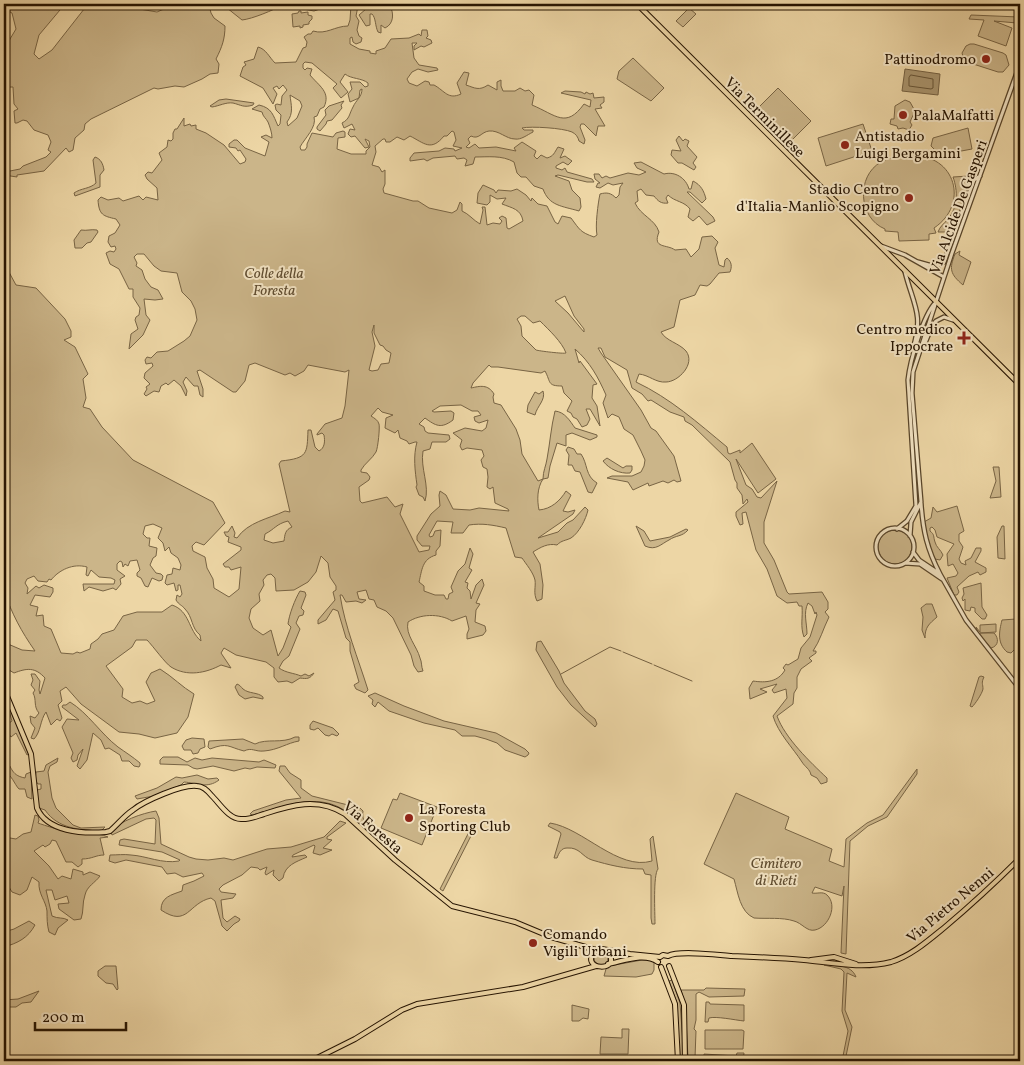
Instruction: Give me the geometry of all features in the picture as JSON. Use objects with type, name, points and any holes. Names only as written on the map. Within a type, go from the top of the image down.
[{"type":"main road","name":"Via Terminillese","points":[[637,4],[936,301]]},
{"type":"main road","points":[[936,301],[1020,385]]},
{"type":"main road","name":"Via Foresta","points":[[4,689],[31,754],[37,808],[40,815],[51,824],[76,831],[110,831],[131,810],[140,805],[182,787],[195,785],[205,789],[228,812],[238,819],[249,818],[300,804],[321,805],[345,814],[395,860],[452,906],[515,922],[596,950]]},
{"type":"main road","name":"Via Pietro Nenni","points":[[668,956],[672,954],[696,954],[807,960],[849,965],[888,963],[908,954],[966,909],[1020,858]]},
{"type":"main road","points":[[575,944],[588,952],[596,966]]},
{"type":"main road","points":[[577,972],[588,966],[596,950],[660,957],[668,956],[670,960],[668,966],[684,1005],[685,1061],[679,1061],[675,1004],[660,964],[660,957]]},
{"type":"main road","points":[[604,950],[610,954],[611,959],[608,964]]},
{"type":"main road","points":[[312,1061],[355,1039],[402,1010],[417,1004],[518,988],[596,966],[602,968],[608,964],[638,958],[651,958],[660,964],[668,966]]},
{"type":"street","points":[[1016,4],[1020,10]]},
{"type":"street","name":"Via Alcide De Gasperi","points":[[936,301],[1020,64]]},
{"type":"street","points":[[918,262],[936,267],[944,262],[974,180],[981,176]]},
{"type":"street","points":[[878,245],[918,262],[944,277]]},
{"type":"street","points":[[890,256],[893,253],[907,257]]},
{"type":"street","points":[[905,272],[919,322],[918,334],[912,353],[908,388],[916,506],[907,521],[897,528],[881,534],[876,550],[880,559],[887,564],[896,566],[920,564],[940,577],[946,584]]},
{"type":"street","points":[[930,295],[936,294],[940,290]]},
{"type":"street","points":[[911,362],[924,321],[936,301]]},
{"type":"street","points":[[936,301],[914,366],[912,379],[925,539],[928,550],[940,574],[966,620],[1020,689]]},
{"type":"street","points":[[914,366],[936,320],[944,317],[959,323]]},
{"type":"street","points":[[905,564],[913,552],[910,536],[911,522],[921,502]]},
{"type":"street","points":[[897,528],[910,536]]},
{"type":"street","points":[[913,552],[919,560],[940,574]]},
{"type":"green space","points":[[4,4],[65,4],[39,35],[34,54],[39,59],[52,50],[88,4],[117,4],[118,9],[128,7],[157,12],[164,9],[163,4],[216,4],[210,9],[211,13],[214,18],[225,26],[223,43],[216,59],[219,64],[218,73],[210,74],[184,87],[154,88],[91,119],[85,124],[84,130],[75,138],[73,150],[69,152],[66,148],[44,171],[17,175],[17,177],[4,175],[4,167],[10,171],[20,169],[46,157],[51,152],[48,150],[51,142],[48,135],[34,130],[27,121],[23,120],[15,123],[14,111],[18,109],[14,104],[13,87],[10,87],[4,95],[4,49],[16,29],[12,13],[4,9]]},
{"type":"green space","points":[[222,4],[324,4],[320,9],[314,11],[282,5],[263,14],[242,20]]},
{"type":"green space","name":"Colle della Foresta","points":[[355,4],[358,6],[356,16],[359,21],[357,30],[362,38],[361,42],[356,44],[353,42],[352,37],[350,38],[350,44],[359,49],[370,51],[370,53],[376,54],[376,51],[385,48],[391,39],[409,38],[419,34],[421,36],[422,30],[427,30],[428,36],[426,38],[431,40],[432,43],[414,50],[414,46],[417,43],[412,43],[414,58],[419,65],[437,68],[438,70],[428,72],[418,69],[412,72],[407,79],[409,83],[417,86],[425,81],[429,82],[430,85],[434,85],[447,94],[457,96],[461,94],[457,83],[464,72],[469,73],[466,85],[475,88],[482,88],[488,85],[497,90],[497,82],[501,80],[503,91],[515,91],[520,88],[525,91],[529,90],[534,95],[532,105],[560,118],[572,116],[584,104],[590,107],[591,100],[561,93],[565,91],[585,94],[586,92],[593,93],[594,98],[604,97],[604,102],[600,105],[602,108],[595,109],[605,126],[598,126],[596,136],[584,124],[581,124],[580,127],[585,140],[584,144],[572,132],[555,128],[532,127],[522,128],[524,130],[533,130],[533,132],[517,139],[509,138],[493,131],[476,137],[471,136],[468,139],[470,143],[466,147],[469,148],[475,144],[479,148],[496,147],[516,151],[514,148],[522,142],[536,151],[534,156],[537,159],[541,155],[547,158],[551,156],[558,147],[564,149],[560,158],[565,156],[572,161],[568,165],[563,162],[556,166],[556,168],[562,170],[565,168],[567,172],[592,179],[594,182],[555,176],[569,181],[572,190],[580,198],[581,207],[579,211],[553,202],[543,189],[534,186],[526,177],[521,177],[517,173],[514,162],[505,158],[475,157],[473,164],[465,166],[467,160],[464,158],[457,159],[455,156],[433,158],[427,161],[424,159],[410,161],[414,153],[439,151],[445,148],[454,149],[455,151],[462,148],[453,146],[456,140],[452,131],[431,145],[427,145],[410,136],[404,140],[397,137],[390,142],[386,142],[383,139],[375,146],[376,152],[372,165],[379,167],[382,172],[385,170],[384,193],[418,201],[429,208],[452,213],[457,210],[460,202],[462,204],[462,211],[480,224],[482,207],[485,207],[487,225],[493,223],[500,224],[502,221],[499,218],[502,216],[506,218],[507,228],[509,229],[523,221],[520,214],[516,210],[502,204],[506,198],[497,199],[490,195],[490,202],[487,205],[477,203],[478,193],[483,185],[494,190],[496,193],[498,190],[511,191],[517,189],[531,201],[532,198],[538,204],[547,206],[555,222],[558,224],[562,216],[571,218],[581,230],[594,237],[597,235],[600,194],[609,193],[616,198],[623,183],[613,185],[608,183],[600,188],[596,187],[600,183],[595,179],[594,174],[599,174],[602,178],[606,176],[610,178],[628,173],[639,175],[646,172],[637,168],[634,163],[641,162],[664,174],[668,173],[679,176],[688,185],[689,189],[691,189],[693,181],[702,188],[706,199],[702,203],[690,192],[687,192],[713,217],[715,221],[707,225],[699,216],[693,221],[688,217],[690,209],[688,206],[668,195],[666,198],[668,203],[663,203],[654,196],[646,195],[641,189],[637,191],[638,201],[635,203],[657,228],[659,232],[657,241],[659,244],[675,250],[686,249],[691,257],[699,249],[702,237],[712,236],[718,242],[715,248],[719,265],[724,267],[727,258],[731,266],[730,272],[719,273],[707,286],[700,285],[695,295],[680,300],[674,327],[661,332],[666,338],[686,351],[689,356],[687,367],[680,376],[666,382],[639,374],[636,382],[683,412],[727,447],[728,453],[740,450],[740,453],[752,443],[776,479],[758,493],[736,459],[746,485],[752,489],[757,497],[761,498],[777,481],[764,522],[764,543],[774,560],[787,592],[789,594],[822,592],[828,602],[828,609],[825,612],[829,617],[813,651],[816,651],[816,653],[809,658],[812,661],[801,669],[797,677],[797,688],[794,693],[793,704],[777,716],[792,741],[827,778],[827,782],[821,784],[817,778],[811,775],[775,722],[773,716],[787,698],[786,689],[774,693],[772,690],[777,684],[760,689],[767,692],[750,699],[749,688],[753,681],[767,682],[779,677],[785,670],[783,668],[786,664],[788,665],[798,659],[801,648],[810,637],[817,615],[816,612],[815,614],[812,606],[808,603],[805,614],[807,634],[804,637],[802,606],[799,606],[797,602],[787,603],[777,596],[767,569],[756,550],[746,512],[742,513],[743,524],[740,525],[736,516],[736,512],[748,502],[747,499],[743,504],[742,495],[737,488],[730,462],[692,425],[685,421],[684,417],[670,412],[651,400],[648,401],[642,394],[632,388],[627,370],[605,357],[601,348],[598,348],[641,410],[651,428],[656,431],[674,456],[681,481],[677,482],[674,480],[668,483],[663,481],[649,486],[648,483],[633,490],[628,482],[607,478],[612,476],[632,476],[641,472],[645,460],[633,435],[624,429],[619,417],[612,414],[608,418],[603,403],[606,395],[603,388],[597,376],[575,349],[579,363],[580,361],[597,384],[593,385],[592,398],[597,406],[600,426],[590,409],[586,409],[590,419],[587,425],[582,427],[577,419],[567,411],[572,401],[564,393],[562,386],[550,383],[545,371],[541,373],[491,367],[489,365],[473,383],[471,388],[484,386],[492,391],[494,403],[501,405],[516,429],[522,454],[538,481],[543,479],[538,494],[539,510],[555,504],[566,491],[571,495],[563,511],[575,510],[573,514],[538,538],[558,532],[585,507],[588,510],[582,526],[571,538],[557,545],[545,546],[533,552],[540,564],[543,585],[542,599],[537,601],[534,577],[522,558],[515,557],[506,528],[474,524],[469,525],[463,533],[451,533],[453,522],[437,521],[429,535],[430,537],[433,536],[435,531],[441,530],[440,546],[436,551],[436,555],[425,562],[419,582],[424,586],[424,591],[435,595],[444,595],[448,599],[449,594],[453,592],[451,587],[458,571],[465,564],[470,548],[473,554],[469,568],[472,570],[465,582],[468,583],[467,588],[470,591],[471,599],[476,585],[482,579],[484,585],[476,603],[480,604],[476,610],[475,622],[485,626],[486,631],[483,635],[467,639],[469,629],[466,616],[452,621],[447,618],[430,615],[418,617],[408,622],[408,631],[421,661],[423,671],[418,672],[414,666],[411,655],[393,618],[386,611],[377,607],[374,600],[369,599],[366,590],[357,592],[359,599],[366,600],[362,603],[356,601],[346,602],[342,595],[340,595],[348,631],[368,690],[365,693],[356,689],[354,685],[359,682],[350,651],[350,642],[346,638],[338,611],[333,609],[326,620],[318,624],[318,620],[335,600],[333,592],[336,590],[336,586],[330,577],[328,563],[321,556],[316,572],[308,582],[294,590],[276,591],[275,578],[271,574],[267,575],[263,580],[264,585],[259,594],[260,601],[251,609],[249,618],[253,628],[263,635],[271,630],[278,656],[291,627],[288,624],[294,603],[300,591],[305,592],[306,595],[301,608],[304,611],[303,615],[299,616],[296,623],[300,629],[289,656],[279,668],[301,676],[305,674],[309,676],[314,673],[310,677],[300,678],[292,683],[287,681],[278,682],[274,677],[274,668],[266,662],[236,655],[224,648],[221,653],[231,668],[221,665],[203,672],[183,672],[168,665],[147,640],[136,640],[132,647],[106,666],[123,689],[122,697],[132,703],[140,701],[147,704],[155,701],[146,682],[151,673],[160,669],[194,694],[188,717],[177,733],[155,738],[119,732],[81,704],[66,687],[60,691],[62,701],[58,705],[62,718],[60,721],[57,719],[51,725],[46,712],[36,736],[34,739],[31,738],[35,728],[31,723],[30,716],[35,718],[39,713],[33,693],[35,690],[31,685],[33,680],[31,674],[35,674],[40,681],[40,694],[45,678],[34,670],[27,669],[14,673],[4,667],[4,652],[8,644],[22,650],[35,651],[17,622],[4,591],[4,263],[16,285],[36,288],[65,319],[71,331],[71,337],[64,340],[75,347],[88,374],[83,379],[86,398],[83,407],[90,409],[102,427],[133,460],[213,502],[225,523],[204,545],[196,542],[192,546],[193,551],[205,557],[207,568],[213,579],[214,588],[229,597],[239,589],[241,567],[231,570],[223,564],[241,550],[241,547],[228,542],[229,537],[224,532],[228,532],[232,526],[235,533],[234,537],[237,538],[247,528],[259,522],[285,511],[290,512],[279,464],[281,461],[296,458],[304,453],[307,445],[308,430],[311,430],[315,447],[319,451],[322,448],[324,435],[322,433],[317,434],[325,424],[342,418],[349,370],[345,372],[308,365],[304,371],[295,376],[290,373],[285,375],[255,363],[249,365],[245,381],[236,392],[233,392],[200,370],[197,371],[203,389],[203,397],[200,395],[198,386],[194,386],[186,377],[183,382],[187,391],[186,396],[181,386],[174,380],[168,385],[166,383],[161,386],[159,392],[154,391],[146,396],[144,394],[147,389],[146,387],[150,384],[144,378],[145,373],[153,366],[152,363],[146,364],[145,360],[147,357],[151,358],[157,352],[168,351],[190,336],[197,320],[195,309],[191,301],[182,292],[177,273],[161,271],[144,254],[137,254],[134,257],[137,263],[136,266],[142,270],[145,279],[151,287],[158,290],[163,299],[144,299],[146,315],[150,320],[143,335],[129,349],[131,334],[138,329],[135,320],[139,315],[140,308],[133,297],[133,289],[129,289],[119,269],[110,264],[106,253],[114,252],[116,249],[115,246],[111,247],[108,242],[109,236],[115,233],[120,225],[116,219],[102,214],[99,209],[98,200],[101,197],[108,200],[119,198],[123,201],[139,196],[143,200],[146,197],[158,200],[157,188],[145,175],[148,172],[152,173],[162,160],[159,153],[167,147],[168,140],[171,141],[173,139],[175,129],[177,129],[184,118],[184,126],[196,125],[196,129],[224,145],[240,164],[245,162],[246,159],[240,150],[229,147],[229,144],[234,140],[237,140],[245,148],[265,156],[269,142],[261,137],[266,135],[272,138],[271,130],[262,112],[252,109],[259,105],[267,108],[272,112],[278,126],[281,115],[276,110],[275,105],[281,105],[282,96],[287,90],[283,85],[279,89],[277,86],[273,88],[277,94],[273,104],[263,88],[240,76],[243,67],[246,65],[244,62],[254,59],[258,47],[265,51],[275,63],[296,62],[303,48],[306,47],[307,42],[304,37],[308,34],[311,34],[313,31],[322,32],[348,26],[351,5]],"holes":[[[305,62],[312,63],[337,84],[333,88],[341,98],[348,92],[340,82],[345,74],[368,83],[368,86],[365,87],[360,82],[350,82],[352,89],[348,94],[350,102],[359,98],[348,118],[342,123],[344,128],[352,124],[355,130],[350,129],[348,134],[351,137],[355,136],[365,148],[369,147],[365,139],[369,141],[370,147],[366,154],[351,154],[337,149],[338,138],[345,137],[345,132],[343,131],[336,133],[333,137],[312,133],[307,147],[305,150],[301,150],[300,147],[314,125],[314,117],[317,116],[326,102],[325,93],[310,75],[312,69],[307,68],[305,70],[303,68]],[[290,95],[300,101],[302,106],[297,118],[288,126],[287,122],[291,115]],[[565,296],[584,332],[568,313],[555,301]],[[521,316],[525,316],[533,323],[540,321],[558,340],[566,353],[536,350],[522,336],[521,326],[517,319]],[[374,325],[374,333],[380,345],[391,353],[389,363],[381,364],[378,370],[372,371],[369,370],[375,346],[372,332]],[[461,405],[472,411],[478,411],[481,415],[474,417],[475,421],[479,423],[488,420],[486,428],[482,431],[465,428],[453,433],[462,440],[460,446],[462,450],[467,448],[482,450],[484,456],[481,460],[483,467],[487,469],[487,487],[490,489],[493,487],[495,503],[509,511],[479,508],[470,510],[453,509],[446,495],[440,491],[440,506],[431,514],[417,536],[417,540],[422,546],[430,546],[429,550],[419,552],[400,514],[403,504],[395,507],[387,497],[362,503],[360,501],[359,487],[369,480],[370,477],[367,473],[361,472],[361,470],[377,450],[379,424],[371,416],[378,408],[382,412],[393,415],[386,418],[385,428],[395,433],[398,430],[400,438],[409,444],[417,442],[415,458],[416,487],[419,495],[425,501],[423,451],[430,449],[432,442],[446,442],[450,439],[449,435],[428,433],[419,424],[425,418],[436,425],[445,425],[453,420],[454,413],[451,411],[432,411],[440,406]],[[288,521],[292,527],[285,534],[284,541],[273,543],[264,540],[265,534]],[[153,524],[162,528],[158,538],[163,543],[165,551],[169,547],[171,553],[178,558],[181,565],[180,570],[173,568],[172,574],[167,575],[165,583],[167,585],[174,583],[176,591],[178,590],[178,585],[180,585],[182,594],[180,597],[177,595],[176,600],[188,612],[195,629],[200,635],[201,641],[186,616],[172,605],[162,612],[137,612],[123,616],[114,630],[102,634],[91,644],[90,649],[73,654],[61,653],[51,629],[44,626],[43,615],[36,616],[38,607],[30,605],[35,595],[50,597],[53,588],[44,585],[39,588],[36,586],[27,594],[28,588],[25,583],[27,579],[34,576],[38,581],[47,582],[67,568],[82,566],[87,567],[86,575],[88,576],[91,570],[99,577],[115,580],[114,584],[83,584],[84,591],[89,587],[103,591],[113,588],[116,590],[121,584],[120,579],[125,576],[117,570],[117,564],[120,561],[123,567],[125,564],[128,566],[130,561],[137,560],[140,570],[137,576],[148,587],[152,578],[159,581],[162,580],[163,576],[156,573],[150,565],[156,556],[157,548],[149,546],[150,538],[143,534],[145,526]]]},
{"type":"green space","points":[[367,4],[391,4],[392,21],[385,28],[381,25],[381,33],[378,32],[372,14],[370,14],[370,25],[366,26],[359,15],[366,9]]},
{"type":"green space","points":[[689,8],[696,14],[683,27],[676,21]]},
{"type":"green space","points":[[299,11],[301,13],[308,12],[312,19],[309,24],[303,25],[303,27],[293,27],[292,14]]},
{"type":"green space","points":[[971,15],[1019,17],[1020,52],[1017,23],[994,21],[1012,28],[1006,46],[978,36],[984,20],[969,19]]},
{"type":"green space","name":"Pattinodromo","points":[[970,44],[1003,53],[1006,55],[1009,65],[1003,72],[998,72],[967,62],[964,60],[962,53],[966,46]]},
{"type":"green space","points":[[633,58],[664,88],[651,101],[617,79],[619,71]]},
{"type":"green space","points":[[778,88],[811,121],[791,141],[758,108]]},
{"type":"green space","points":[[226,99],[254,103],[247,106],[230,103],[210,106],[219,100]]},
{"type":"green space","name":"PalaMalfatti","points":[[905,100],[910,102],[915,111],[909,130],[898,129],[897,126],[890,124],[891,119],[894,119],[895,106]]},
{"type":"green space","points":[[344,101],[341,105],[342,108],[332,120],[327,121],[320,131],[317,129],[326,115],[325,110],[329,106]]},
{"type":"green space","name":"Antistadio Luigi Bergamini","points":[[863,124],[872,151],[826,166],[818,138]]},
{"type":"green space","points":[[968,128],[972,149],[940,155],[931,146],[933,138]]},
{"type":"green space","points":[[679,136],[683,141],[685,139],[689,141],[687,146],[697,157],[693,163],[696,167],[694,170],[682,163],[678,163],[671,155],[672,150],[681,151],[676,140]]},
{"type":"green space","name":"Stadio Centro d'Italia-Manlio Scopigno","points":[[911,152],[912,156],[927,158],[939,163],[953,182],[952,206],[945,218],[934,228],[936,233],[929,234],[929,240],[899,241],[898,232],[885,231],[869,216],[865,207],[864,186],[873,168],[881,162],[904,156],[904,153]]},
{"type":"green space","points":[[95,157],[99,159],[104,170],[100,175],[100,187],[75,196],[74,193],[96,183],[93,160]]},
{"type":"green space","points":[[969,176],[971,178],[952,232],[938,232],[954,209],[956,188],[953,177]]},
{"type":"green space","points":[[81,230],[97,230],[98,232],[91,242],[82,248],[75,248],[74,240]]},
{"type":"green space","points":[[960,251],[959,255],[971,262],[963,285],[955,278],[951,268],[955,254]]},
{"type":"green space","points":[[543,391],[542,400],[535,415],[527,412],[528,405],[535,392],[539,394]]},
{"type":"green space","points":[[555,411],[564,415],[575,428],[597,435],[597,437],[590,440],[572,433],[566,435],[566,446],[557,443],[548,478],[543,479],[543,473],[547,462]]},
{"type":"green space","points":[[568,447],[574,449],[577,454],[581,454],[590,477],[597,483],[592,493],[588,492],[580,472],[575,471],[572,465],[568,465],[569,455],[566,450]]},
{"type":"green space","points":[[607,458],[623,468],[632,466],[632,470],[630,473],[622,473],[615,470],[603,461]]},
{"type":"green space","points":[[993,467],[999,467],[1001,497],[990,498],[996,481]]},
{"type":"green space","points":[[957,506],[964,531],[959,534],[959,541],[963,547],[959,559],[961,563],[966,565],[965,561],[971,558],[976,548],[981,548],[975,562],[986,568],[986,572],[980,575],[978,572],[969,576],[957,587],[959,592],[957,595],[954,595],[947,578],[956,576],[958,573],[953,564],[948,566],[947,554],[954,544],[937,537],[935,530],[932,527],[930,528],[936,544],[943,555],[940,560],[935,559],[929,546],[924,522],[931,518],[933,507],[937,512]]},
{"type":"green space","points":[[636,526],[644,531],[650,541],[670,537],[686,529],[688,530],[652,548],[645,546]]},
{"type":"green space","points":[[1002,526],[1004,526],[1005,559],[998,558],[997,537]]},
{"type":"green space","points":[[895,530],[902,531],[907,535],[911,540],[911,554],[907,559],[902,563],[895,564],[888,563],[883,559],[879,554],[878,547],[879,540],[883,535],[888,531]]},
{"type":"green space","points":[[981,583],[982,607],[987,615],[985,619],[982,619],[975,612],[975,608],[971,607],[970,611],[965,610],[965,599],[963,601],[962,598],[964,594],[963,588]]},
{"type":"green space","points":[[926,604],[932,604],[937,617],[928,626],[925,638],[922,630],[923,617],[921,608]]},
{"type":"green space","points":[[1016,619],[1017,647],[1011,653],[1004,649],[1000,641],[1000,629],[1002,620]]},
{"type":"green space","points":[[996,624],[996,632],[980,633],[994,633],[996,635],[997,644],[991,648],[978,633],[976,627],[980,632],[980,625]]},
{"type":"green space","points":[[541,641],[564,683],[585,711],[595,719],[597,724],[595,727],[571,705],[557,687],[536,650],[537,642]]},
{"type":"green space","points":[[979,677],[984,677],[982,682],[983,689],[972,707],[970,706]]},
{"type":"green space","points":[[237,684],[245,691],[261,695],[263,699],[253,697],[245,699],[239,695],[235,687]]},
{"type":"green space","points":[[375,693],[444,721],[496,733],[529,753],[525,757],[505,750],[497,743],[486,739],[475,736],[462,736],[455,730],[424,723],[389,711],[378,702],[375,707],[372,704],[373,700],[368,696]]},
{"type":"green space","points":[[4,700],[7,702],[21,733],[29,754],[27,755],[16,733],[11,737],[7,731],[6,725],[12,721],[9,711],[4,715]]},
{"type":"green space","points":[[70,702],[83,712],[112,742],[140,763],[139,767],[134,766],[129,761],[122,761],[120,755],[109,748],[105,749],[101,740],[93,733],[87,760],[80,769],[77,766],[83,749],[78,755],[77,760],[73,762],[71,758],[73,753],[62,727],[67,719],[79,720],[62,707]]},
{"type":"green space","points":[[313,721],[333,728],[339,734],[337,736],[332,734],[329,736],[325,735],[318,728],[310,729]]},
{"type":"green space","points":[[299,737],[299,741],[264,751],[249,749],[244,751],[224,746],[210,749],[208,747],[209,741],[243,739],[255,744]]},
{"type":"green space","points":[[192,738],[204,739],[205,747],[200,749],[198,753],[193,754],[191,750],[184,750],[182,746],[186,740]]},
{"type":"green space","points":[[163,757],[178,757],[187,762],[195,758],[202,760],[212,758],[259,762],[264,760],[276,765],[275,768],[257,767],[234,771],[213,766],[197,769],[188,765],[160,764],[160,760]]},
{"type":"green space","points":[[58,758],[57,762],[50,766],[48,772],[52,798],[56,808],[73,825],[81,828],[105,827],[101,831],[77,829],[63,825],[45,810],[39,808],[36,803],[37,790],[41,789],[41,784],[38,784],[35,780],[36,772],[44,771],[46,765]]},
{"type":"green space","points":[[4,760],[16,775],[20,777],[25,778],[26,774],[31,772],[32,799],[27,797],[25,789],[19,789],[11,777],[4,773]]},
{"type":"green space","points":[[280,766],[285,766],[290,773],[301,780],[301,788],[312,796],[360,808],[363,811],[365,824],[381,842],[378,842],[344,810],[322,802],[287,805],[253,815],[250,814],[253,811],[286,800],[301,798],[279,771]]},
{"type":"green space","name":"Cimitero di Rieti","points":[[917,769],[917,774],[887,817],[868,826],[850,841],[846,954],[841,953],[844,886],[842,896],[815,887],[812,893],[827,895],[832,904],[832,910],[824,925],[812,930],[789,920],[754,918],[749,915],[740,901],[734,879],[704,864],[736,793],[789,817],[785,829],[832,849],[829,861],[844,867],[846,839],[867,823],[883,815]]},
{"type":"green space","points":[[197,775],[208,779],[217,778],[219,780],[206,785],[184,782],[154,796],[137,799],[135,796],[157,788],[176,777],[182,778]]},
{"type":"green space","name":"La Foresta Sporting Club","points":[[400,793],[437,807],[422,845],[381,828],[393,799],[397,800]]},
{"type":"green space","points":[[156,811],[159,818],[161,844],[189,857],[208,860],[224,858],[233,860],[267,849],[291,847],[324,837],[340,821],[346,823],[327,837],[327,839],[332,840],[323,848],[332,850],[320,855],[313,853],[314,845],[293,855],[292,857],[305,855],[307,857],[289,867],[283,878],[279,881],[273,875],[274,870],[266,875],[267,867],[260,870],[251,867],[242,875],[223,885],[219,889],[221,892],[236,894],[233,898],[221,900],[223,918],[227,922],[235,916],[240,919],[227,931],[222,926],[215,901],[211,898],[203,901],[183,915],[170,915],[161,910],[165,899],[182,891],[183,885],[204,876],[202,873],[183,877],[175,873],[167,874],[162,867],[126,860],[115,863],[109,861],[110,855],[137,856],[173,862],[180,860],[162,852],[119,845],[120,840],[124,839],[155,844],[156,820],[154,818],[146,819],[112,835],[111,832],[125,821]]},
{"type":"green space","points":[[35,815],[38,816],[38,823],[72,833],[108,837],[100,838],[104,855],[82,859],[82,864],[78,867],[72,862],[66,862],[56,841],[52,840],[50,844],[45,847],[43,845],[34,851],[49,866],[58,879],[62,876],[71,879],[73,869],[83,872],[83,875],[90,872],[100,876],[86,892],[81,919],[74,920],[59,909],[58,904],[69,903],[67,896],[55,900],[52,890],[46,890],[52,916],[68,920],[58,928],[55,935],[49,932],[47,911],[39,882],[32,877],[27,890],[20,895],[12,892],[9,887],[4,890],[4,837],[16,839],[23,834],[31,832]]},
{"type":"green space","points":[[550,823],[575,832],[613,855],[639,862],[652,861],[650,839],[653,836],[658,869],[655,886],[655,924],[652,924],[651,918],[651,875],[645,874],[643,869],[617,866],[592,860],[571,848],[563,849],[557,858],[554,858],[561,834],[548,826]]},
{"type":"green space","points":[[472,826],[475,828],[443,891],[440,889]]},
{"type":"green space","points":[[29,921],[35,925],[26,937],[4,947],[4,932]]},
{"type":"green space","points":[[598,951],[604,951],[608,958],[604,965],[598,965],[594,961],[594,955]]},
{"type":"green space","points":[[642,960],[654,962],[652,974],[636,977],[604,976],[609,966]]},
{"type":"green space","points":[[824,965],[847,968],[856,977],[847,973],[845,1010],[852,1027],[845,1061],[842,1061],[848,1031],[842,1011],[844,972],[841,969]]},
{"type":"green space","points":[[105,966],[116,966],[117,990],[113,984],[106,983],[98,976],[98,971]]},
{"type":"green space","points":[[672,980],[680,1003],[684,1056],[679,1056],[677,1003],[669,981]]},
{"type":"green space","points":[[706,988],[745,989],[744,996],[709,997],[699,992],[696,994],[695,1058],[692,1060],[688,1057],[685,1004],[681,990],[704,990]]},
{"type":"green space","points":[[39,991],[31,1002],[22,1003],[16,1007],[4,1007],[4,1000],[18,999]]},
{"type":"green space","points":[[706,1002],[710,1004],[744,1005],[744,1021],[709,1018],[708,1022],[705,1022]]},
{"type":"green space","points":[[572,1005],[589,1009],[588,1019],[583,1018],[579,1021],[572,1021]]},
{"type":"green space","points":[[622,1029],[629,1029],[628,1054],[600,1054],[601,1037],[622,1038]]},
{"type":"green space","points":[[705,1030],[744,1031],[743,1049],[705,1049]]},
{"type":"green space","points":[[737,1053],[744,1053],[743,1061],[704,1060],[704,1054],[736,1056]]},
{"type":"water","points":[[905,69],[940,74],[938,95],[902,91]]},
{"type":"waterway","points":[[649,4],[656,10]]},
{"type":"waterway","points":[[561,674],[610,647],[621,651]]},
{"type":"waterway","points":[[623,652],[652,664]]},
{"type":"waterway","points":[[654,665],[692,681]]},
{"type":"place","name":"Pattinodromo","points":[[986,59]]},
{"type":"place","name":"PalaMalfatti","points":[[903,115]]},
{"type":"place","name":"Antistadio Luigi Bergamini","points":[[845,145]]},
{"type":"place","name":"Stadio Centro d'Italia-Manlio Scopigno","points":[[909,198]]},
{"type":"place","name":"Centro medico Ippocrate","points":[[964,338]]},
{"type":"place","name":"La Foresta Sporting Club","points":[[409,818]]},
{"type":"place","name":"Comando Vigili Urbani","points":[[533,943]]}]
